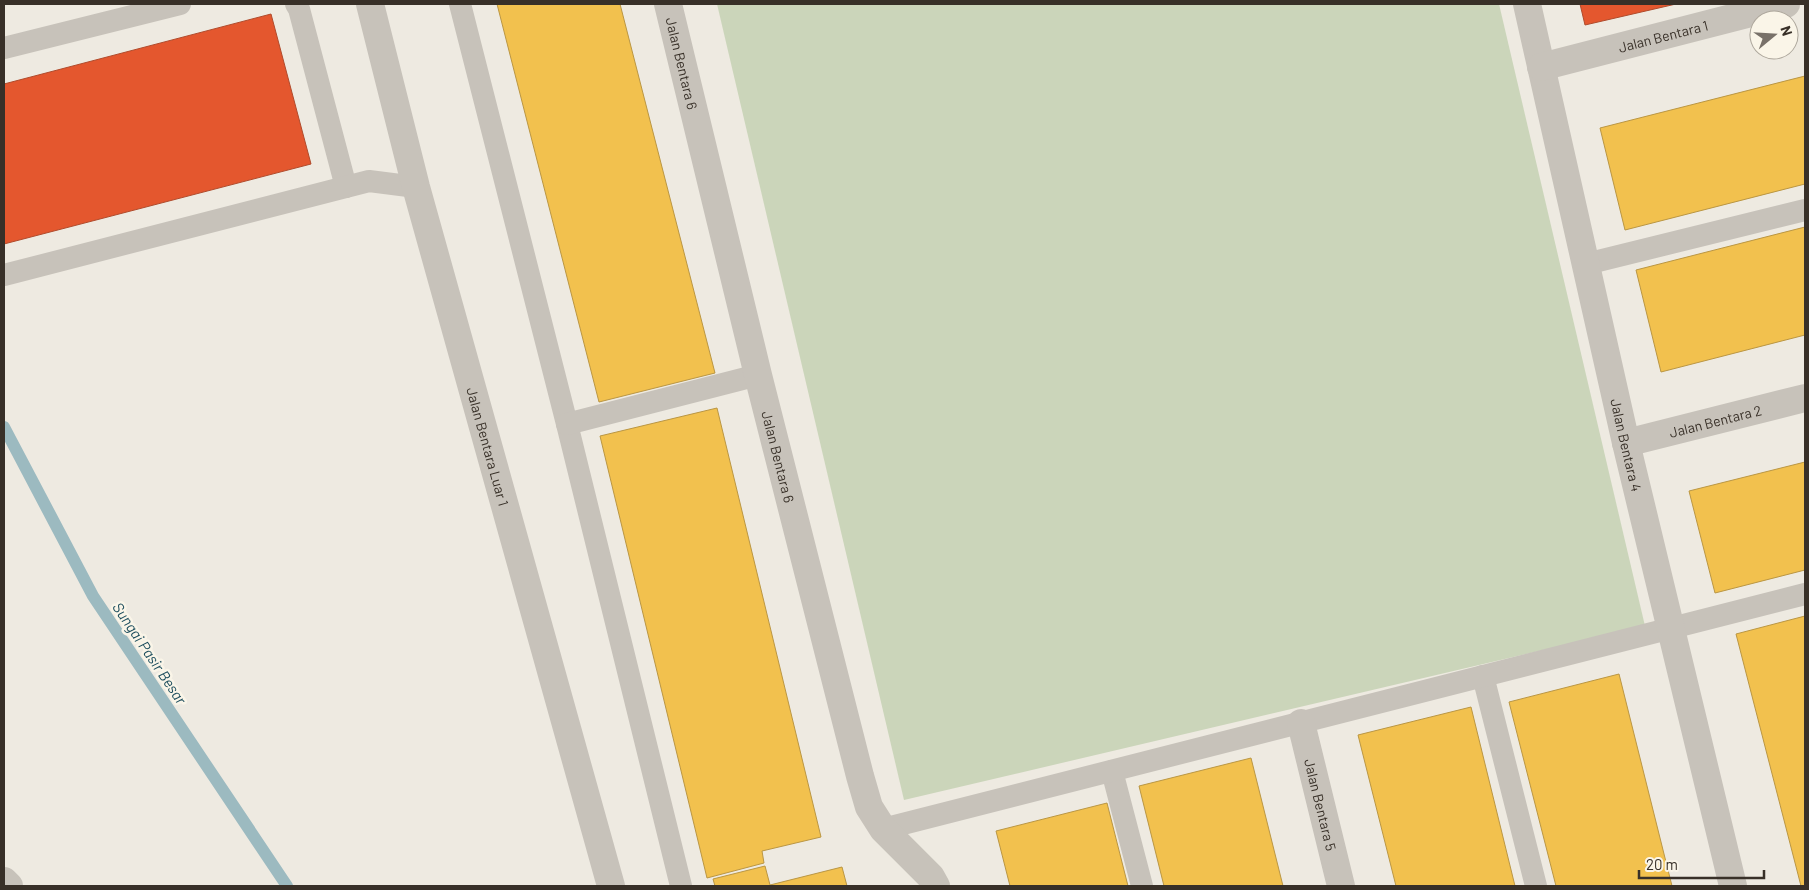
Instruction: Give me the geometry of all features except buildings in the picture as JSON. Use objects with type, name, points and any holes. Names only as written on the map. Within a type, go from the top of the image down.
[{"type":"street","name":"Jalan Bentara Luar 1","points":[[370,4],[416,187],[611,886]]},
{"type":"street","name":"Jalan Bentara 6","points":[[668,4],[758,375],[869,807],[883,829],[931,877],[936,886]]},
{"type":"street","name":"Jalan Bentara 4","points":[[1527,4],[1626,443],[1733,886]]},
{"type":"street","name":"Jalan Bentara 1","points":[[1541,67],[1786,4]]},
{"type":"street","name":"Jalan Bentara 2","points":[[1626,443],[1805,398]]},
{"type":"street","name":"Jalan Bentara 5","points":[[1301,723],[1341,886]]},
{"type":"street","points":[[4,881],[9,886]]},
{"type":"lane","points":[[4,48],[180,4]]},
{"type":"lane","points":[[296,4],[299,9],[346,187]]},
{"type":"lane","points":[[460,4],[567,424],[681,886]]},
{"type":"lane","points":[[4,275],[369,181],[416,187]]},
{"type":"lane","points":[[1586,264],[1805,210]]},
{"type":"lane","points":[[567,424],[758,375]]},
{"type":"lane","points":[[883,829],[1670,630],[1805,594]]},
{"type":"lane","points":[[1484,676],[1536,886]]},
{"type":"lane","points":[[1112,771],[1142,886]]},
{"type":"green space","points":[[717,4],[1499,4],[1645,626],[904,800]]},
{"type":"waterway","name":"Sungai Pasir Besar","points":[[4,427],[93,596],[287,886]]}]
